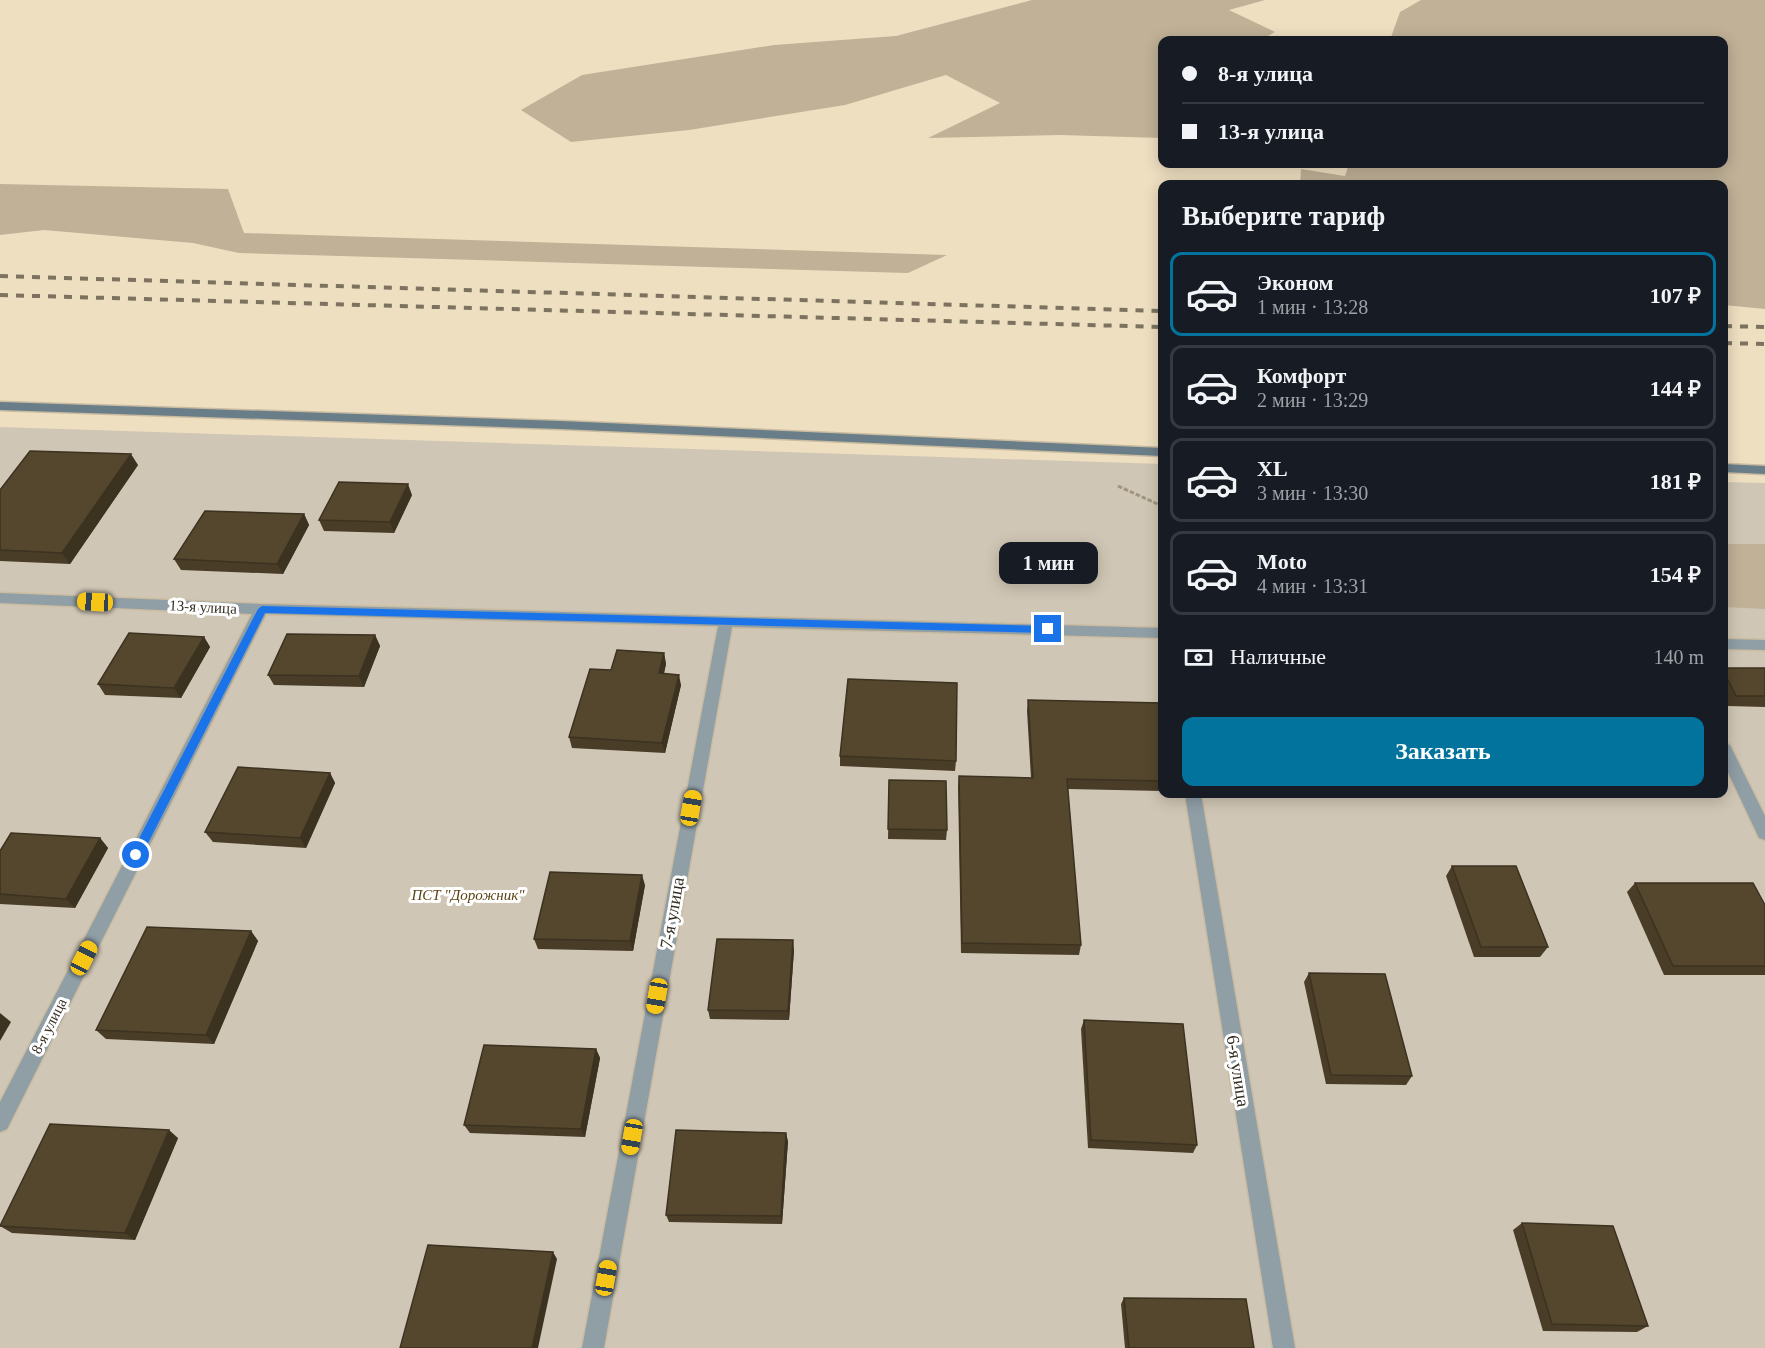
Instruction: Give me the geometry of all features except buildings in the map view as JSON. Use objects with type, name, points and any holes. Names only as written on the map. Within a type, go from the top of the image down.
[{"type":"street","points":[[0,406],[561,425],[1158,452]]},
{"type":"street","points":[[1728,468],[1765,470]]},
{"type":"street","name":"13-я улица","points":[[0,598],[262,609],[1158,633]]},
{"type":"street","name":"8-я улица","points":[[0,1122],[262,609]]},
{"type":"street","name":"7-я улица","points":[[593,1348],[726,620]]},
{"type":"street","points":[[1728,644],[1765,645]]},
{"type":"street","points":[[1728,757],[1765,833]]},
{"type":"street","name":"6-я улица","points":[[1194,798],[1284,1348]]},
{"type":"green space","name":"ПСТ \"Дорожник\"","points":[[0,427],[1158,464],[1158,798],[1728,798],[1728,482],[1765,483],[1765,1348],[0,1348]]},
{"type":"shaded area","points":[[1032,0],[1265,0],[1229,10],[1275,32],[1268,36],[1158,36],[1158,138],[1060,135],[928,138],[1000,103],[946,75],[845,105],[689,130],[571,142],[521,110],[582,75],[774,45],[896,36]]},
{"type":"shaded area","points":[[1421,0],[1765,0],[1765,309],[1728,305],[1728,180],[1300,180],[1301,169],[1345,176],[1348,168],[1728,168],[1728,36],[1391,36],[1400,12]]},
{"type":"shaded area","points":[[0,184],[228,189],[244,233],[947,255],[908,273],[239,253],[193,243],[44,230],[0,235]]},
{"type":"shaded area","points":[[1728,544],[1765,544],[1765,609],[1728,607]]},
{"type":"railway","points":[[0,276],[1158,311]]},
{"type":"railway","points":[[0,295],[1158,327]]},
{"type":"railway","points":[[1728,326],[1765,327]]},
{"type":"railway","points":[[1728,343],[1765,344]]},
{"type":"route","points":[[136,855],[262,609],[1048,629]]}]
